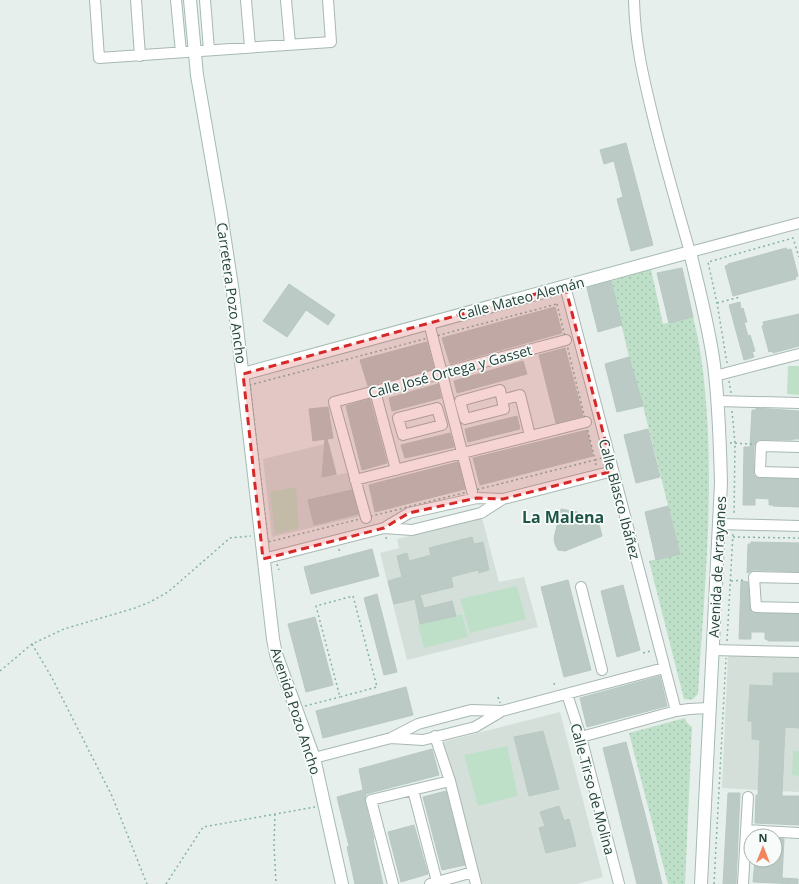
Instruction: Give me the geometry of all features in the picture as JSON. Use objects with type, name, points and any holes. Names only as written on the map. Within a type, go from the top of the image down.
[{"type":"street","points":[[95,0],[99,58],[331,42],[328,0]]},
{"type":"street","points":[[136,0],[140,56]]},
{"type":"street","points":[[176,0],[180,52]]},
{"type":"street","name":"Carretera Pozo Ancho","points":[[190,0],[194,51],[223,230],[243,374],[260,536]]},
{"type":"street","points":[[205,0],[209,50]]},
{"type":"street","points":[[246,0],[250,47]]},
{"type":"street","points":[[286,0],[290,44]]},
{"type":"street","points":[[634,0],[635,26],[640,65],[662,155],[690,252]]},
{"type":"street","name":"Calle Mateo Alemán","points":[[243,374],[799,223]]},
{"type":"street","name":"Avenida de Arrayanes","points":[[690,252],[704,311],[715,376],[720,443],[721,483],[701,884]]},
{"type":"street","name":"Calle Blasco Ibáñez","points":[[565,286],[676,711]]},
{"type":"street","points":[[429,323],[462,453],[475,494],[473,504],[475,509],[481,513]]},
{"type":"street","name":"Calle José Ortega y Gasset","points":[[355,480],[334,402],[566,340]]},
{"type":"street","points":[[715,376],[799,354]]},
{"type":"street","points":[[500,390],[502,400],[504,408],[465,419],[460,401],[500,390]]},
{"type":"street","points":[[375,391],[396,470]]},
{"type":"street","points":[[502,400],[520,395],[530,436]]},
{"type":"street","points":[[717,401],[799,403]]},
{"type":"street","points":[[437,408],[440,417],[442,425],[403,435],[398,418],[437,408]]},
{"type":"street","points":[[440,417],[463,411]]},
{"type":"street","points":[[366,518],[355,480],[586,422]]},
{"type":"street","points":[[385,431],[401,427]]},
{"type":"street","points":[[799,447],[761,446],[760,472],[799,473]]},
{"type":"street","points":[[384,528],[412,530],[481,513],[503,499],[613,471]]},
{"type":"street","points":[[263,559],[384,528],[409,513],[475,494],[503,499]]},
{"type":"street","points":[[409,513],[417,518],[418,523],[412,530]]},
{"type":"street","points":[[719,524],[799,526]]},
{"type":"street","name":"Avenida Pozo Ancho","points":[[260,536],[269,618],[276,654],[314,758],[342,884]]},
{"type":"street","points":[[799,578],[754,577],[756,607],[799,608]]},
{"type":"street","points":[[581,587],[602,670]]},
{"type":"street","points":[[712,650],[799,652]]},
{"type":"street","points":[[391,738],[423,740],[475,727],[502,711],[664,668]]},
{"type":"street","name":"Calle Tirso de Molina","points":[[567,694],[581,737],[619,884]]},
{"type":"street","points":[[581,737],[676,711],[709,708]]},
{"type":"street","points":[[314,758],[391,738],[418,724],[471,710],[502,711]]},
{"type":"street","points":[[471,710],[465,716],[466,723],[475,727]]},
{"type":"street","points":[[418,724],[426,727],[428,734],[423,740]]},
{"type":"street","points":[[436,736],[450,781],[476,884]]},
{"type":"street","points":[[393,884],[372,800],[450,781]]},
{"type":"street","points":[[413,790],[434,883],[473,872]]},
{"type":"street","points":[[746,828],[748,797]]},
{"type":"street","points":[[783,832],[799,833]]},
{"type":"street","points":[[743,884],[744,868]]},
{"type":"path","points":[[718,303],[740,297]]},
{"type":"path","points":[[720,443],[761,446]]},
{"type":"path","points":[[0,671],[32,644],[64,629],[135,608],[168,592],[230,538],[260,536]]},
{"type":"path","points":[[733,537],[799,538]]},
{"type":"path","points":[[731,581],[755,580]]},
{"type":"path","points":[[304,706],[340,697],[377,687],[353,596],[316,606],[340,697]]},
{"type":"path","points":[[32,644],[51,676],[112,796],[147,884]]},
{"type":"path","points":[[166,884],[203,827],[325,805]]},
{"type":"path","points":[[275,814],[274,844],[276,884]]},
{"type":"highlighted area","points":[[565,286],[613,471],[503,499],[477,498],[409,513],[384,528],[263,559],[243,374]]},
{"type":"shaded area","points":[[329,443],[337,475],[350,472],[361,516],[272,537],[263,459]]},
{"type":"shaded area","points":[[482,518],[499,582],[524,577],[538,627],[407,660],[380,553],[399,548],[397,539]]},
{"type":"shaded area","points":[[728,655],[799,657],[799,792],[722,788]]},
{"type":"shaded area","points":[[560,712],[603,877],[577,884],[481,884],[443,742]]},
{"type":"green space","points":[[651,269],[663,324],[693,317],[702,360],[705,390],[709,467],[708,532],[698,694],[692,700],[684,699],[649,561],[680,553],[643,406],[629,357],[611,281]]},
{"type":"green space","points":[[788,366],[799,366],[799,395],[787,394]]},
{"type":"green space","points":[[296,487],[299,528],[275,534],[270,492]]},
{"type":"green space","points":[[517,586],[526,619],[470,633],[460,599]]},
{"type":"green space","points":[[462,614],[468,637],[424,648],[418,625]]},
{"type":"green space","points":[[685,718],[687,723],[692,727],[685,884],[668,884],[629,733]]},
{"type":"green space","points":[[507,746],[518,796],[478,806],[464,755]]},
{"type":"green space","points":[[793,751],[799,751],[799,776],[792,775]]},
{"type":"building","points":[[626,143],[653,245],[631,251],[617,199],[623,197],[614,161],[604,164],[600,150]]},
{"type":"building","points":[[786,248],[787,250],[791,249],[798,276],[795,277],[796,279],[733,296],[725,266]]},
{"type":"building","points":[[682,268],[693,317],[669,323],[657,273]]},
{"type":"building","points":[[611,281],[622,325],[598,332],[587,288]]},
{"type":"building","points":[[289,284],[335,315],[328,325],[306,310],[287,337],[263,321]]},
{"type":"building","points":[[740,302],[741,309],[743,308],[747,322],[744,322],[748,336],[750,335],[755,351],[752,352],[754,357],[744,360],[729,305]]},
{"type":"building","points":[[555,307],[562,333],[450,364],[442,338]]},
{"type":"building","points":[[799,314],[799,346],[773,353],[772,351],[769,352],[762,326],[764,325],[763,322]]},
{"type":"building","points":[[427,342],[434,369],[368,386],[360,360]]},
{"type":"building","points":[[565,348],[583,416],[556,423],[539,355]]},
{"type":"building","points":[[629,357],[643,406],[617,412],[605,364]]},
{"type":"building","points":[[523,361],[527,374],[457,393],[454,381]]},
{"type":"building","points":[[438,384],[441,398],[392,411],[389,398]]},
{"type":"building","points":[[370,399],[387,463],[362,470],[346,406]]},
{"type":"building","points":[[328,407],[333,438],[327,439],[336,474],[322,477],[325,439],[313,441],[309,409]]},
{"type":"building","points":[[756,408],[799,411],[799,439],[758,440],[754,446],[754,475],[759,478],[799,479],[799,507],[773,506],[769,505],[769,499],[755,498],[755,505],[743,505],[744,447],[750,447],[752,410],[756,410]]},
{"type":"building","points":[[517,416],[520,429],[468,442],[465,429]]},
{"type":"building","points":[[648,429],[660,477],[636,483],[624,435]]},
{"type":"building","points":[[587,430],[593,456],[480,485],[473,458]]},
{"type":"building","points":[[450,433],[454,447],[405,458],[401,445]]},
{"type":"building","points":[[458,462],[465,489],[375,512],[369,485]]},
{"type":"building","points":[[352,490],[358,514],[314,525],[308,500]]},
{"type":"building","points":[[668,506],[680,554],[656,560],[645,512]]},
{"type":"building","points":[[561,509],[578,512],[578,517],[598,520],[602,536],[565,551],[558,550],[554,538]]},
{"type":"building","points":[[472,537],[474,544],[483,542],[489,570],[479,573],[478,570],[451,577],[453,587],[420,595],[424,608],[452,601],[456,616],[420,624],[415,599],[394,604],[388,581],[402,577],[397,556],[407,553],[409,561],[431,555],[429,548]]},
{"type":"building","points":[[751,542],[799,543],[799,572],[754,570],[747,573],[748,544],[751,544]]},
{"type":"building","points":[[372,549],[379,576],[311,594],[304,567]]},
{"type":"building","points":[[568,580],[591,670],[564,677],[541,587]]},
{"type":"building","points":[[741,581],[748,582],[750,607],[752,612],[799,614],[799,641],[768,641],[765,639],[765,632],[751,632],[751,639],[739,639]]},
{"type":"building","points":[[623,585],[640,650],[617,657],[601,591]]},
{"type":"building","points":[[377,594],[397,672],[384,675],[364,598]]},
{"type":"building","points":[[315,617],[333,685],[306,692],[288,624]]},
{"type":"building","points":[[773,673],[799,673],[799,728],[785,727],[782,796],[799,796],[799,825],[755,823],[756,795],[758,795],[760,740],[752,739],[752,721],[748,721],[750,685],[773,686]]},
{"type":"building","points":[[660,676],[667,706],[587,727],[580,698]]},
{"type":"building","points":[[406,687],[413,715],[323,738],[316,711]]},
{"type":"building","points":[[543,731],[559,789],[529,796],[514,737]]},
{"type":"building","points":[[626,742],[662,884],[637,884],[603,748]]},
{"type":"building","points":[[432,749],[439,775],[366,794],[365,802],[383,884],[355,884],[347,847],[349,846],[337,797],[363,790],[359,769]]},
{"type":"building","points":[[446,791],[465,865],[442,870],[423,797]]},
{"type":"building","points":[[728,793],[740,793],[736,884],[723,884]]},
{"type":"building","points":[[559,806],[564,821],[569,819],[576,846],[546,853],[539,828],[545,826],[540,812]]},
{"type":"building","points":[[414,825],[428,874],[401,882],[388,832]]},
{"type":"building","points":[[754,868],[783,868],[782,878],[798,879],[798,884],[753,882]]},
{"type":"district","name":"La Malena","points":[[563,517]]}]
